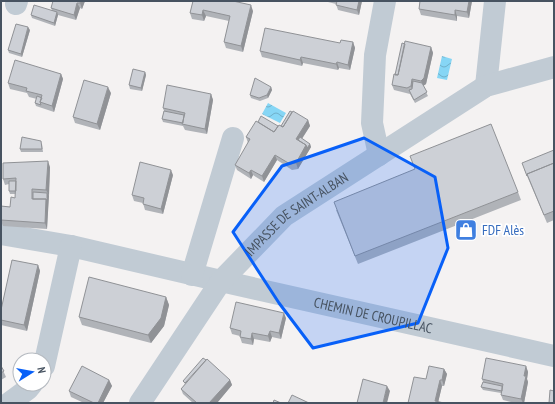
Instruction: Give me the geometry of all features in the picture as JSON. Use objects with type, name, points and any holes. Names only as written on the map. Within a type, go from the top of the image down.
[{"type":"street","points":[[379,155],[372,123],[375,55],[385,1]]},
{"type":"street","points":[[486,86],[495,1]]},
{"type":"street","name":"IMPASSE DE SAINT-ALBAN","points":[[140,403],[221,281],[284,216],[486,86],[554,67]]},
{"type":"street","points":[[192,275],[233,138]]},
{"type":"street","name":"CHEMIN DE CROUPILLAC","points":[[1,234],[71,246],[192,275],[554,356]]},
{"type":"street","points":[[47,352],[71,246]]},
{"type":"street","points":[[8,403],[24,392]]},
{"type":"highlighted area","points":[[364,138],[435,177],[448,248],[418,323],[313,348],[279,303],[233,232],[282,166]]},
{"type":"water","points":[[442,56],[452,59],[447,80],[437,78]]},
{"type":"water","points":[[268,103],[286,113],[280,123],[262,114]]},
{"type":"building","points":[[53,1],[81,1],[80,3],[77,3],[74,15],[51,8]]},
{"type":"building","points":[[193,1],[233,1],[251,5],[241,46],[224,42],[230,16],[203,10],[202,15],[190,13]]},
{"type":"building","points":[[337,1],[359,1],[357,10],[336,5]]},
{"type":"building","points":[[420,1],[469,1],[467,12],[455,10],[455,15],[419,9]]},
{"type":"building","points":[[34,5],[57,12],[54,23],[31,15]]},
{"type":"building","points":[[16,24],[28,27],[21,54],[8,50]]},
{"type":"building","points":[[265,28],[340,43],[341,40],[353,42],[348,65],[301,57],[300,60],[260,51]]},
{"type":"building","points":[[405,41],[431,47],[424,78],[421,81],[412,79],[411,86],[407,88],[392,85],[394,74],[398,75]]},
{"type":"building","points":[[402,43],[405,44],[398,75],[395,75]]},
{"type":"building","points":[[15,60],[61,74],[52,106],[40,102],[42,95],[26,91],[27,88],[8,83]]},
{"type":"building","points":[[133,69],[145,72],[141,88],[129,85]]},
{"type":"building","points":[[255,78],[271,87],[267,95],[259,98],[250,95]]},
{"type":"building","points":[[84,80],[108,87],[97,124],[73,117]]},
{"type":"building","points":[[413,81],[422,83],[427,92],[414,100],[409,90],[412,89]]},
{"type":"building","points":[[167,85],[211,94],[205,129],[182,124],[185,113],[163,108]]},
{"type":"building","points":[[37,96],[42,98],[40,102],[41,105],[35,103]]},
{"type":"building","points":[[164,111],[184,115],[183,123],[162,119]]},
{"type":"building","points":[[290,111],[292,112],[283,127],[281,126]]},
{"type":"building","points":[[293,111],[308,120],[296,139],[306,145],[296,163],[290,164],[275,155],[262,176],[251,170],[249,173],[235,165],[250,139],[246,137],[256,121],[274,132],[279,125],[283,127]]},
{"type":"building","points":[[261,116],[278,126],[274,132],[258,122]]},
{"type":"building","points":[[491,124],[518,192],[355,256],[334,202],[415,169],[410,156]]},
{"type":"building","points":[[22,137],[41,141],[42,149],[20,149]]},
{"type":"building","points":[[300,137],[310,144],[307,148],[306,145],[298,140]]},
{"type":"building","points":[[554,150],[554,163],[527,174],[527,176],[522,163]]},
{"type":"building","points":[[48,161],[46,190],[32,189],[32,199],[46,199],[45,223],[1,220],[1,206],[10,207],[11,197],[15,198],[16,178],[3,179],[3,163]]},
{"type":"building","points":[[140,162],[171,170],[161,209],[143,204],[144,198],[132,195]]},
{"type":"building","points":[[554,163],[554,211],[544,215],[527,174]]},
{"type":"building","points":[[9,181],[16,181],[16,191],[9,191]]},
{"type":"building","points":[[33,192],[47,193],[47,201],[46,199],[33,199]]},
{"type":"building","points":[[12,260],[38,265],[24,325],[1,320],[1,310]]},
{"type":"building","points":[[89,277],[166,297],[161,318],[148,335],[79,317]]},
{"type":"building","points":[[236,302],[284,313],[279,333],[270,331],[268,336],[252,333],[251,339],[240,337],[241,331],[230,328]]},
{"type":"building","points":[[203,358],[206,360],[185,383],[183,381]]},
{"type":"building","points":[[486,358],[526,366],[524,376],[526,376],[521,399],[501,395],[503,384],[482,379]]},
{"type":"building","points":[[207,359],[230,380],[209,403],[197,403],[181,389]]},
{"type":"building","points":[[1,366],[4,371],[1,373]]},
{"type":"building","points":[[82,366],[109,380],[98,403],[94,403],[69,391]]},
{"type":"building","points":[[429,366],[444,369],[435,401],[444,403],[408,403],[414,377],[426,379]]},
{"type":"building","points":[[363,379],[387,386],[383,403],[357,403]]},
{"type":"building","points":[[483,382],[502,386],[502,391],[481,387]]},
{"type":"building","points":[[550,390],[554,391],[554,403],[549,403]]},
{"type":"building","points":[[292,395],[309,403],[288,403]]},
{"type":"building","points":[[274,400],[281,403],[273,403]]},
{"type":"place","name":"FDF Alès","points":[[466,230]]}]
